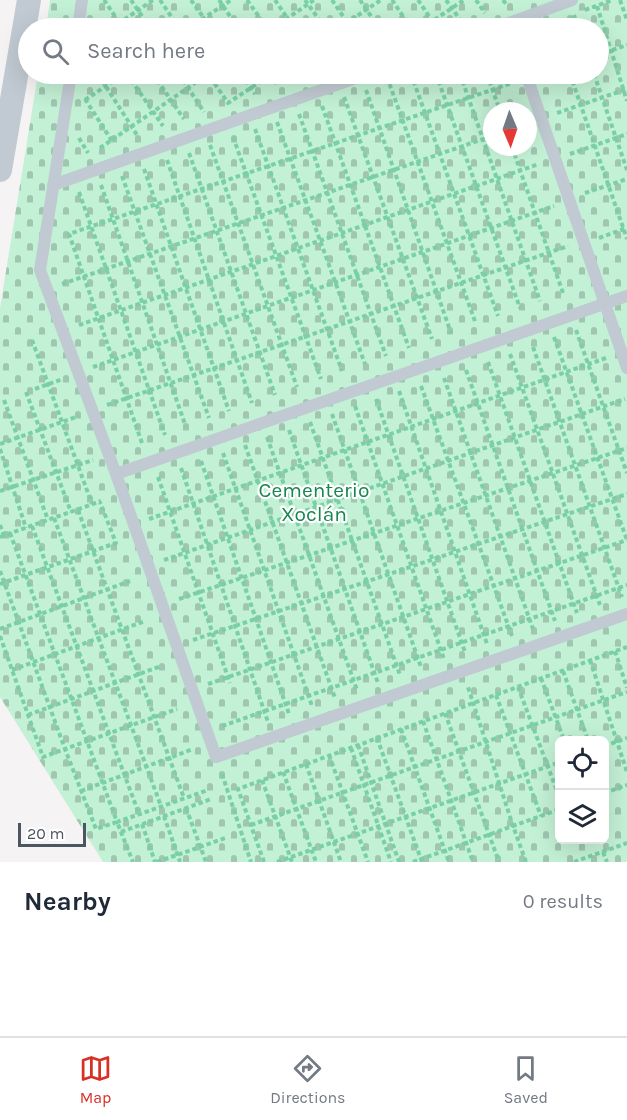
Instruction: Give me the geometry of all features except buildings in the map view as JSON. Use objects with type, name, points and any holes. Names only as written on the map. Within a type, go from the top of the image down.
[{"type":"street","points":[[23,18],[29,0]]},
{"type":"street","points":[[0,170],[10,54],[18,31]]},
{"type":"lane","points":[[79,18],[82,0]]},
{"type":"lane","points":[[529,18],[572,0]]},
{"type":"lane","points":[[69,84],[40,270],[116,474],[216,756],[627,614]]},
{"type":"lane","points":[[53,185],[351,84]]},
{"type":"lane","points":[[523,84],[627,368]]},
{"type":"lane","points":[[116,474],[627,296]]},
{"type":"path","points":[[105,0],[117,18]]},
{"type":"path","points":[[131,0],[143,18]]},
{"type":"path","points":[[127,18],[153,0]]},
{"type":"path","points":[[160,0],[172,18]]},
{"type":"path","points":[[191,0],[203,18]]},
{"type":"path","points":[[219,0],[231,18]]},
{"type":"path","points":[[205,18],[231,0]]},
{"type":"path","points":[[248,0],[260,18]]},
{"type":"path","points":[[275,0],[287,18],[307,2],[314,0]]},
{"type":"path","points":[[332,0],[344,18]]},
{"type":"path","points":[[360,0],[372,18]]},
{"type":"path","points":[[355,18],[381,0]]},
{"type":"path","points":[[392,0],[404,18]]},
{"type":"path","points":[[418,0],[430,18]]},
{"type":"path","points":[[446,0],[459,18]]},
{"type":"path","points":[[437,18],[464,0]]},
{"type":"path","points":[[476,0],[485,13]]},
{"type":"path","points":[[503,0],[507,5]]},
{"type":"path","points":[[620,0],[627,20]]},
{"type":"path","points":[[307,2],[318,18]]},
{"type":"path","points":[[597,6],[601,18]]},
{"type":"path","points":[[573,14],[574,18]]},
{"type":"path","points":[[609,44],[627,101]]},
{"type":"path","points":[[611,50],[627,45]]},
{"type":"path","points":[[76,84],[113,142]]},
{"type":"path","points":[[64,114],[109,84]]},
{"type":"path","points":[[133,84],[164,126]]},
{"type":"path","points":[[160,84],[184,119]]},
{"type":"path","points":[[186,84],[204,112]]},
{"type":"path","points":[[100,149],[193,84]]},
{"type":"path","points":[[215,84],[228,103],[256,84]]},
{"type":"path","points":[[249,84],[255,94]]},
{"type":"path","points":[[367,84],[380,128],[451,333]]},
{"type":"path","points":[[389,84],[476,324]]},
{"type":"path","points":[[415,84],[498,316]]},
{"type":"path","points":[[440,84],[520,308]]},
{"type":"path","points":[[61,284],[483,139],[463,84]]},
{"type":"path","points":[[490,84],[497,102]]},
{"type":"path","points":[[142,443],[69,234],[506,84]]},
{"type":"path","points":[[574,84],[627,239]]},
{"type":"path","points":[[597,84],[627,170]]},
{"type":"path","points":[[106,86],[137,135]]},
{"type":"path","points":[[556,114],[625,89]]},
{"type":"path","points":[[342,92],[432,339]]},
{"type":"path","points":[[320,100],[409,348]]},
{"type":"path","points":[[297,108],[386,356]]},
{"type":"path","points":[[275,116],[365,364]]},
{"type":"path","points":[[253,124],[342,371]]},
{"type":"path","points":[[231,131],[321,379]]},
{"type":"path","points":[[570,154],[627,134]]},
{"type":"path","points":[[208,139],[297,387]]},
{"type":"path","points":[[187,147],[275,395]]},
{"type":"path","points":[[165,154],[252,403]]},
{"type":"path","points":[[489,156],[540,301]]},
{"type":"path","points":[[515,156],[563,293]]},
{"type":"path","points":[[76,326],[545,162]]},
{"type":"path","points":[[142,163],[229,411]]},
{"type":"path","points":[[120,170],[210,418]]},
{"type":"path","points":[[98,178],[186,427]]},
{"type":"path","points":[[584,194],[627,179]]},
{"type":"path","points":[[77,185],[165,435]]},
{"type":"path","points":[[91,368],[560,204]]},
{"type":"path","points":[[599,238],[625,229]]},
{"type":"path","points":[[105,406],[574,244]]},
{"type":"path","points":[[574,325],[627,473]]},
{"type":"path","points":[[204,685],[627,540],[553,333]]},
{"type":"path","points":[[32,340],[92,504]]},
{"type":"path","points":[[531,340],[622,597]]},
{"type":"path","points":[[508,348],[600,605]]},
{"type":"path","points":[[486,356],[577,613]]},
{"type":"path","points":[[146,520],[609,357]]},
{"type":"path","points":[[463,364],[555,621]]},
{"type":"path","points":[[442,372],[533,629]]},
{"type":"path","points":[[35,389],[68,377]]},
{"type":"path","points":[[419,380],[512,636]]},
{"type":"path","points":[[397,387],[487,645]]},
{"type":"path","points":[[26,392],[70,512]]},
{"type":"path","points":[[375,395],[465,653]]},
{"type":"path","points":[[160,561],[625,399]]},
{"type":"path","points":[[4,400],[48,520]]},
{"type":"path","points":[[354,402],[444,660]]},
{"type":"path","points":[[331,410],[421,668]]},
{"type":"path","points":[[0,444],[83,415]]},
{"type":"path","points":[[308,418],[400,676]]},
{"type":"path","points":[[287,425],[378,684]]},
{"type":"path","points":[[265,433],[358,691]]},
{"type":"path","points":[[243,440],[335,699]]},
{"type":"path","points":[[221,448],[312,707]]},
{"type":"path","points":[[174,601],[627,448]]},
{"type":"path","points":[[0,449],[26,528]]},
{"type":"path","points":[[199,456],[290,715]]},
{"type":"path","points":[[0,491],[99,458]]},
{"type":"path","points":[[179,463],[268,723]]},
{"type":"path","points":[[156,471],[230,683]]},
{"type":"path","points":[[189,642],[627,494]]},
{"type":"path","points":[[0,525],[2,537],[106,499]]},
{"type":"path","points":[[2,583],[116,543],[100,502]]},
{"type":"path","points":[[78,510],[184,798]]},
{"type":"path","points":[[54,518],[161,806]]},
{"type":"path","points":[[32,526],[139,814]]},
{"type":"path","points":[[10,533],[133,862]]},
{"type":"path","points":[[0,571],[2,583],[19,622],[49,708],[96,829],[208,790]]},
{"type":"path","points":[[0,629],[130,581]]},
{"type":"path","points":[[219,727],[627,585]]},
{"type":"path","points":[[12,670],[145,621]]},
{"type":"path","points":[[0,636],[43,757],[177,709]]},
{"type":"path","points":[[264,862],[238,789],[627,647]]},
{"type":"path","points":[[251,825],[577,710],[627,690],[615,651]]},
{"type":"path","points":[[590,660],[627,772]]},
{"type":"path","points":[[28,715],[161,666]]},
{"type":"path","points":[[562,670],[586,736]]},
{"type":"path","points":[[541,678],[562,736]]},
{"type":"path","points":[[467,683],[526,862]]},
{"type":"path","points":[[518,687],[557,790]]},
{"type":"path","points":[[496,695],[541,816]]},
{"type":"path","points":[[445,713],[499,862]]},
{"type":"path","points":[[423,721],[473,862]]},
{"type":"path","points":[[401,729],[449,862]]},
{"type":"path","points":[[377,738],[421,861]]},
{"type":"path","points":[[609,744],[627,738]]},
{"type":"path","points":[[358,745],[399,862]]},
{"type":"path","points":[[351,748],[392,862]]},
{"type":"path","points":[[81,791],[193,749]]},
{"type":"path","points":[[329,755],[368,862]]},
{"type":"path","points":[[306,764],[341,862]]},
{"type":"path","points":[[277,862],[291,860],[357,833],[555,764]]},
{"type":"path","points":[[283,772],[316,862]]},
{"type":"path","points":[[222,774],[251,862]]},
{"type":"path","points":[[262,780],[291,860]]},
{"type":"path","points":[[609,792],[627,784]]},
{"type":"path","points":[[121,832],[211,799]]},
{"type":"path","points":[[186,808],[206,862]]},
{"type":"path","points":[[413,862],[555,811]]},
{"type":"path","points":[[164,816],[180,862]]},
{"type":"path","points":[[142,824],[156,862],[225,838]]},
{"type":"path","points":[[574,862],[627,845]]},
{"type":"path","points":[[603,852],[607,862]]},
{"type":"green space","name":"Cementerio Xoclán","points":[[50,0],[627,0],[627,862],[103,862],[0,697],[0,308],[36,84],[609,84],[609,18],[47,18]]}]
